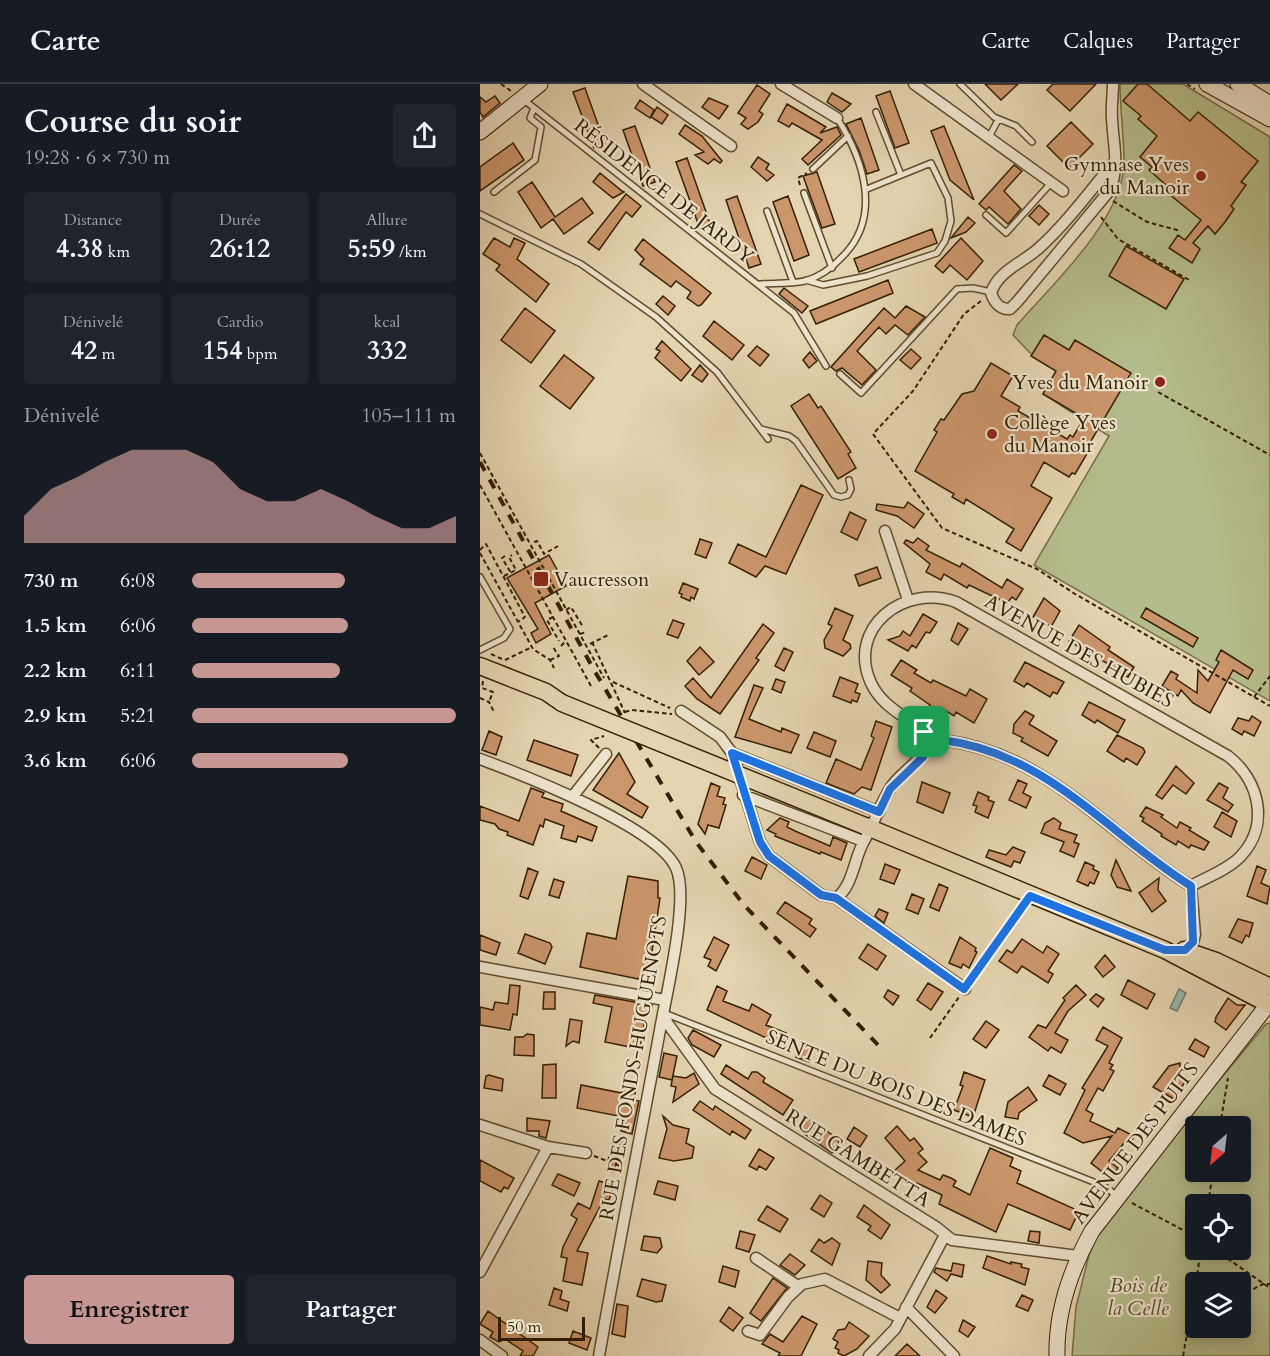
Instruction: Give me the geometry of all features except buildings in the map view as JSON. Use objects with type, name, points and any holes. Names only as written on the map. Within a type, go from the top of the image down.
[{"type":"main road","points":[[486,660],[562,703],[867,832],[1165,950],[1270,1004]]},
{"type":"main road","points":[[481,682],[562,703]]},
{"type":"main road","points":[[1165,950],[1185,950],[1270,987]]},
{"type":"street","points":[[480,132],[529,103],[540,84]]},
{"type":"street","points":[[643,84],[731,146]]},
{"type":"street","points":[[781,84],[837,118]]},
{"type":"street","points":[[914,84],[1063,191]]},
{"type":"street","points":[[1113,84],[1112,116],[1115,161],[1114,180],[1106,196],[1010,309],[1000,307],[991,292],[1009,269],[1038,249],[1115,161]]},
{"type":"street","points":[[1207,84],[1270,119]]},
{"type":"street","points":[[1238,84],[1270,104]]},
{"type":"street","points":[[885,531],[908,600]]},
{"type":"street","name":"AVENUE DES HUBIES","points":[[924,732],[879,697],[869,677],[866,662],[869,640],[874,628],[885,614],[908,600],[932,596],[956,602],[1228,756],[1241,766],[1252,781],[1259,800],[1256,834],[1239,859],[1191,886]]},
{"type":"street","points":[[679,713],[720,737],[732,753],[743,795],[760,842],[769,856],[821,895],[836,898],[964,989]]},
{"type":"street","points":[[929,728],[938,729],[942,740],[936,746],[928,745],[923,738],[924,732],[929,728]]},
{"type":"street","points":[[942,740],[969,743],[1036,771],[1191,886],[1195,935],[1193,942],[1185,950]]},
{"type":"street","points":[[836,898],[846,887],[867,832],[890,789],[923,757],[928,745]]},
{"type":"street","points":[[732,753],[879,812]]},
{"type":"street","points":[[573,796],[606,754]]},
{"type":"street","name":"RUE DES FONDS-HUGUENOTS","points":[[480,759],[573,796],[663,850],[677,869],[680,904],[665,1000],[599,1356]]},
{"type":"street","points":[[743,795],[867,832]]},
{"type":"street","points":[[480,967],[665,1000]]},
{"type":"street","name":"AVENUE DES PUITS","points":[[1057,1356],[1057,1332],[1078,1256],[1117,1196],[1270,1004]]},
{"type":"street","name":"RUE GAMBETTA","points":[[663,1012],[715,1089],[936,1227],[952,1240],[1078,1256]]},
{"type":"street","points":[[480,1125],[548,1147],[586,1153]]},
{"type":"street","points":[[480,1272],[548,1147]]},
{"type":"street","points":[[869,1356],[895,1329],[945,1235]]},
{"type":"street","points":[[756,1258],[799,1287]]},
{"type":"street","points":[[748,1331],[760,1335],[799,1287],[825,1279],[900,1318]]},
{"type":"street","points":[[906,1307],[954,1356]]},
{"type":"street","points":[[480,1340],[502,1356]]},
{"type":"lane","points":[[960,84],[998,120],[1016,126],[1032,142]]},
{"type":"lane","points":[[494,192],[535,160],[541,127],[530,118],[529,103]]},
{"type":"lane","name":"RÉSIDENCE DE JARDY","points":[[529,103],[794,314],[826,366]]},
{"type":"lane","points":[[876,112],[901,176]]},
{"type":"lane","name":"RÉSIDENCE DE JARDY","points":[[759,284],[806,280],[832,268],[854,245],[866,218],[867,189],[848,136],[837,118]]},
{"type":"lane","points":[[988,137],[998,120]]},
{"type":"lane","points":[[813,169],[848,136]]},
{"type":"lane","name":"RÉSIDENCE DE JARDY","points":[[806,280],[822,285],[867,276],[937,253],[945,241],[951,220],[948,198],[932,163],[867,189]]},
{"type":"lane","points":[[986,215],[1006,233],[1052,183]]},
{"type":"lane","points":[[804,193],[832,268]]},
{"type":"lane","name":"RÉSIDENCE DE JARDY","points":[[767,211],[794,282]]},
{"type":"lane","points":[[480,214],[581,264],[656,317],[717,372],[768,439]]},
{"type":"lane","points":[[840,374],[861,393],[957,289],[973,288],[991,292]]},
{"type":"lane","points":[[760,429],[789,436],[796,441],[834,495],[841,497],[848,495],[851,489],[849,480]]},
{"type":"lane","points":[[480,577],[510,629],[504,638],[480,650]]},
{"type":"lane","name":"SENTE DU BOIS DES DAMES","points":[[663,1012],[1104,1186],[1117,1196]]},
{"type":"path","points":[[804,193],[798,178],[813,169]]},
{"type":"path","points":[[1106,196],[1147,222],[1181,231]]},
{"type":"path","points":[[1096,210],[1118,239],[1191,281]]},
{"type":"path","points":[[991,292],[964,314],[913,392],[873,434],[942,528],[1037,569],[1075,594],[1270,706]]},
{"type":"path","points":[[1158,392],[1270,455]]},
{"type":"path","points":[[480,453],[604,678]]},
{"type":"path","points":[[480,485],[591,686]]},
{"type":"path","points":[[534,542],[537,541],[544,554]]},
{"type":"path","points":[[518,622],[525,617],[486,544],[480,551],[518,622],[532,647],[550,660],[554,668]]},
{"type":"path","points":[[538,558],[558,546]]},
{"type":"path","points":[[512,555],[509,557],[516,570]]},
{"type":"path","points":[[505,556],[502,558],[511,573]]},
{"type":"path","points":[[504,576],[524,566]]},
{"type":"path","points":[[501,587],[507,584]]},
{"type":"path","points":[[566,610],[571,607],[583,627]]},
{"type":"path","points":[[553,617],[547,620],[559,641]]},
{"type":"path","points":[[580,634],[586,632]]},
{"type":"path","points":[[608,635],[591,643],[625,712],[631,710],[679,713]]},
{"type":"path","points":[[561,646],[566,641]]},
{"type":"path","points":[[502,663],[532,647]]},
{"type":"path","points":[[550,660],[559,656],[554,647]]},
{"type":"path","points":[[486,660],[496,655]]},
{"type":"path","points":[[1254,697],[1270,676]]},
{"type":"path","points":[[481,682],[494,692],[489,702]]},
{"type":"path","points":[[612,682],[679,713]]},
{"type":"path","points":[[480,698],[489,702],[494,712]]},
{"type":"path","points":[[606,736],[591,740],[606,754]]},
{"type":"path","points":[[930,1038],[1030,896]]},
{"type":"path","points":[[1222,1116],[1232,1052]]},
{"type":"path","points":[[586,1153],[634,1171]]},
{"type":"path","points":[[1117,1196],[1185,1231]]},
{"type":"path","points":[[1229,1260],[1263,1284],[1270,1286]]},
{"type":"path","points":[[1251,1290],[1263,1284]]},
{"type":"path","points":[[1183,1356],[1186,1338]]},
{"type":"green space","name":"Yves du Manoir","points":[[1120,84],[1183,84],[1270,137],[1270,701],[1034,565],[1109,436],[1043,394],[1056,371],[1032,355],[1013,335],[1017,325],[1084,249],[1112,205],[1121,183],[1124,162]]},
{"type":"green space","name":"Bois de la Celle","points":[[1270,1023],[1270,1356],[1072,1356],[1076,1307],[1089,1255],[1098,1234],[1129,1189],[1185,1122],[1185,1182],[1251,1182],[1251,1116],[1190,1116],[1266,1024]]},
{"type":"water","points":[[1179,989],[1186,993],[1177,1011],[1170,1008]]},
{"type":"railway","points":[[480,462],[594,670],[696,842],[744,905],[880,1047]]},
{"type":"place","name":"Gymnase Yves du Manoir","points":[[1201,176]]},
{"type":"place","name":"Yves du Manoir","points":[[1160,382]]},
{"type":"place","name":"Collège Yves du Manoir","points":[[992,434]]},
{"type":"place","name":"Vaucresson","points":[[541,579]]},
{"type":"route","points":[[929,728],[938,729],[942,734],[942,740],[969,743],[1036,771],[1191,886],[1190,899],[1195,935],[1193,942],[1185,950],[1165,950],[1030,896],[964,989],[836,898],[821,895],[769,856],[760,842],[743,795],[732,753],[741,754],[879,812],[897,780],[923,757],[928,745],[923,738],[924,732],[929,728]]}]
